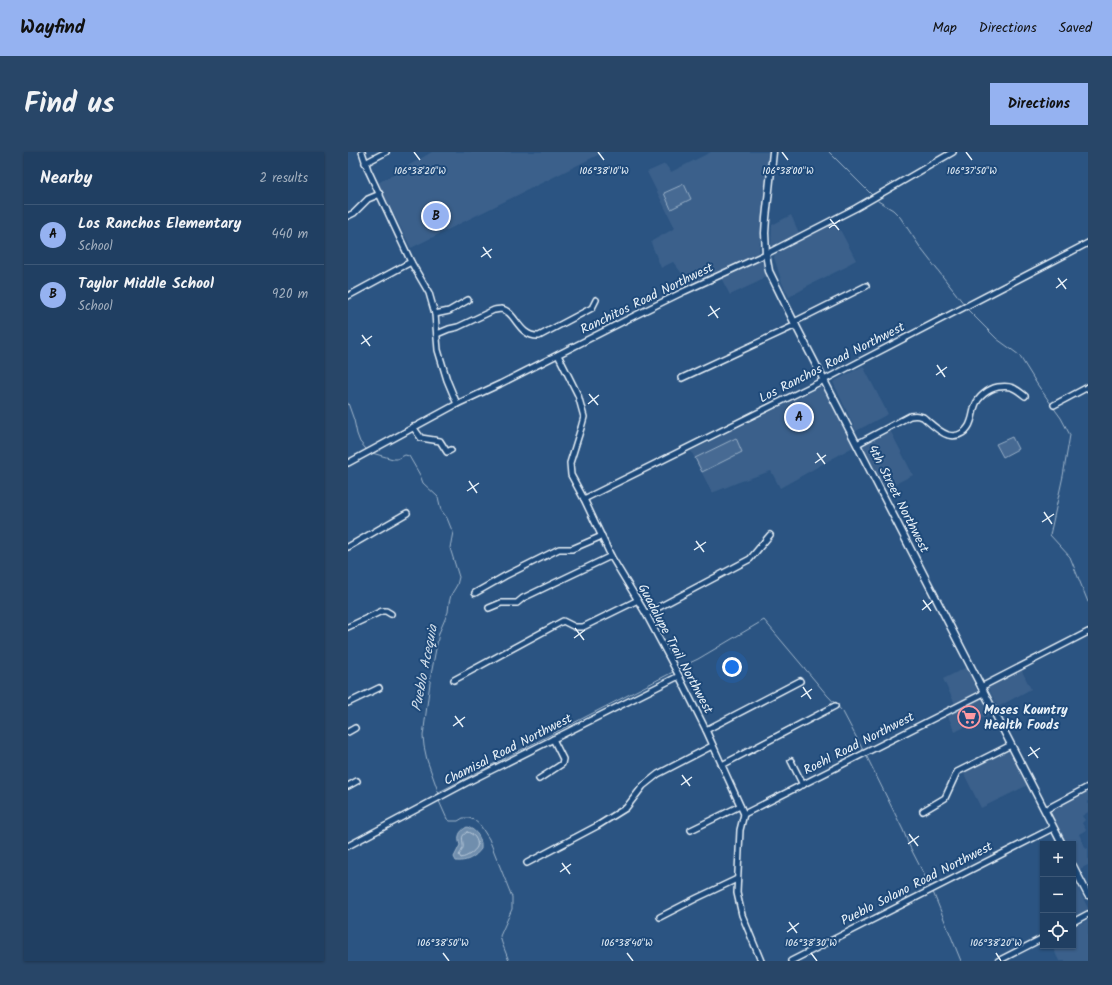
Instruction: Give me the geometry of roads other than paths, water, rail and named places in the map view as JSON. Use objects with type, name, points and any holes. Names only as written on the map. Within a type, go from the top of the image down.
[{"type":"main road","name":"4th Street Northwest","points":[[773,152],[765,233],[766,254],[769,271],[1060,841]]},
{"type":"main road","points":[[1076,872],[1088,895]]},
{"type":"street","points":[[362,152],[365,163],[411,262],[429,293],[435,314],[438,350],[447,380],[457,404]]},
{"type":"street","points":[[365,163],[386,152]]},
{"type":"street","name":"Ranchitos Road Northwest","points":[[348,463],[457,404],[685,291],[766,254],[856,208],[953,152]]},
{"type":"street","points":[[348,216],[354,213],[368,199],[380,194]]},
{"type":"street","name":"Los Ranchos Road Northwest","points":[[584,500],[824,380],[1088,243]]},
{"type":"street","points":[[348,296],[411,262]]},
{"type":"street","points":[[682,378],[795,323],[866,286]]},
{"type":"street","points":[[435,314],[449,311],[468,300]]},
{"type":"street","points":[[437,334],[458,327],[494,310],[501,309],[508,313],[529,335],[539,336],[592,308],[596,300]]},
{"type":"street","name":"Guadalupe Trail Northwest","points":[[558,355],[578,395],[584,417],[570,463],[571,476],[611,556],[646,614],[679,676],[706,730],[744,814]]},
{"type":"street","points":[[857,444],[903,420],[919,415],[946,434],[957,435],[963,433],[967,429],[971,422],[975,405],[980,397],[986,392],[999,387],[1015,388],[1025,396]]},
{"type":"street","points":[[1054,405],[1088,387]]},
{"type":"street","points":[[413,427],[421,438],[440,441],[447,452],[451,450]]},
{"type":"street","points":[[348,547],[407,513]]},
{"type":"street","points":[[646,614],[750,559],[770,535]]},
{"type":"street","points":[[475,592],[558,549],[572,549],[602,536]]},
{"type":"street","points":[[489,608],[501,603],[517,603],[523,598],[611,556]]},
{"type":"street","points":[[454,680],[563,621],[575,627],[583,627],[638,600]]},
{"type":"street","points":[[348,627],[382,611],[386,611],[391,614]]},
{"type":"street","name":"Roehl Road Northwest","points":[[744,814],[983,690],[1088,632]]},
{"type":"street","name":"Chamisal Road Northwest","points":[[348,846],[553,738],[679,676]]},
{"type":"street","points":[[706,730],[800,681]]},
{"type":"street","points":[[348,703],[379,688]]},
{"type":"street","points":[[722,765],[835,706]]},
{"type":"street","points":[[348,732],[355,728]]},
{"type":"street","points":[[539,779],[562,764],[563,759],[553,738]]},
{"type":"street","points":[[923,811],[945,798],[957,772],[1011,745]]},
{"type":"street","points":[[527,863],[598,826],[626,808],[643,786],[658,774],[712,746]]},
{"type":"street","points":[[791,761],[803,784]]},
{"type":"street","points":[[348,786],[357,781]]},
{"type":"street","points":[[1045,810],[1088,787]]},
{"type":"street","points":[[691,830],[740,806]]},
{"type":"street","points":[[744,814],[740,830],[736,893],[742,915],[762,961]]},
{"type":"street","name":"Pueblo Solano Road Northwest","points":[[791,961],[1053,828]]},
{"type":"street","points":[[660,917],[737,879]]},
{"type":"street","points":[[1076,920],[1088,914]]},
{"type":"street","points":[[998,961],[1040,940]]},
{"type":"water","points":[[467,827],[474,830],[478,835],[481,842],[481,849],[476,854],[464,861],[456,861],[454,857],[460,845],[459,834]]},
{"type":"waterway","points":[[829,152],[872,195]]},
{"type":"waterway","points":[[878,201],[893,210],[900,217],[922,250],[964,304]]},
{"type":"waterway","points":[[968,310],[997,339],[1019,355],[1051,404]]},
{"type":"waterway","name":"Pueblo Acequia","points":[[348,403],[360,442],[366,449]]},
{"type":"waterway","points":[[1053,407],[1070,435],[1050,535],[1070,557],[1088,602]]},
{"type":"waterway","name":"Pueblo Acequia","points":[[372,453],[393,459],[397,459],[405,455],[409,456],[423,483],[438,497],[441,510],[447,518],[453,532],[450,548],[459,577],[457,585],[451,595],[448,612],[439,633],[431,675],[423,736],[427,760],[439,794]]},
{"type":"waterway","points":[[681,667],[698,659],[764,620],[843,712],[863,750]]},
{"type":"waterway","points":[[439,792],[673,672]]},
{"type":"waterway","points":[[867,757],[930,886]]},
{"type":"waterway","points":[[439,801],[447,819],[450,821],[458,821],[463,818],[474,820],[480,825],[489,839],[512,897],[512,909],[500,936],[509,961]]},
{"type":"waterway","points":[[933,892],[961,961]]},
{"type":"place","name":"Taylor Middle School","points":[[436,216]]},
{"type":"place","name":"Los Ranchos Elementary","points":[[799,417]]},
{"type":"place","name":"Moses Kountry Health Foods","points":[[969,717]]}]
